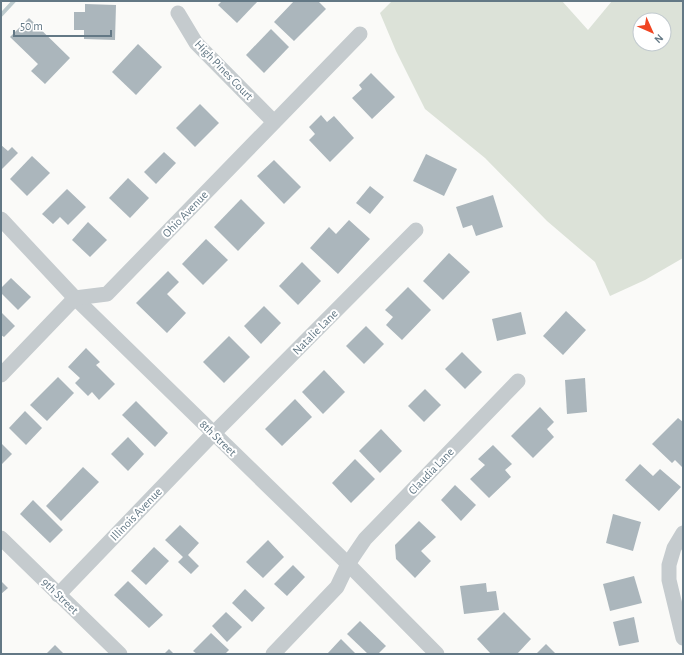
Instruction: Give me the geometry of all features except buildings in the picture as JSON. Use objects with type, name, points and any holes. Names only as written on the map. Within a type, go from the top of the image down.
[{"type":"street","name":"High Pines Court","points":[[178,13],[196,43],[274,122]]},
{"type":"street","name":"Ohio Avenue","points":[[75,298],[107,294],[360,34]]},
{"type":"street","name":"8th Street","points":[[1,219],[75,298],[348,564],[437,654]]},
{"type":"street","name":"Natalie Lane","points":[[213,434],[416,230]]},
{"type":"street","points":[[1,375],[75,298]]},
{"type":"street","name":"Claudia Lane","points":[[273,654],[337,587],[348,564],[365,539],[518,381]]},
{"type":"street","name":"Illinois Avenue","points":[[58,595],[213,434]]},
{"type":"street","points":[[683,533],[674,548],[669,565],[669,580],[683,638]]},
{"type":"street","name":"9th Street","points":[[1,538],[120,654]]},
{"type":"shaded area","points":[[392,1],[562,1],[588,30],[612,1],[683,1],[683,258],[645,280],[610,296],[595,262],[547,221],[485,158],[425,109],[396,51],[380,13]]},
{"type":"waterway","points":[[1,15],[14,1]]}]
